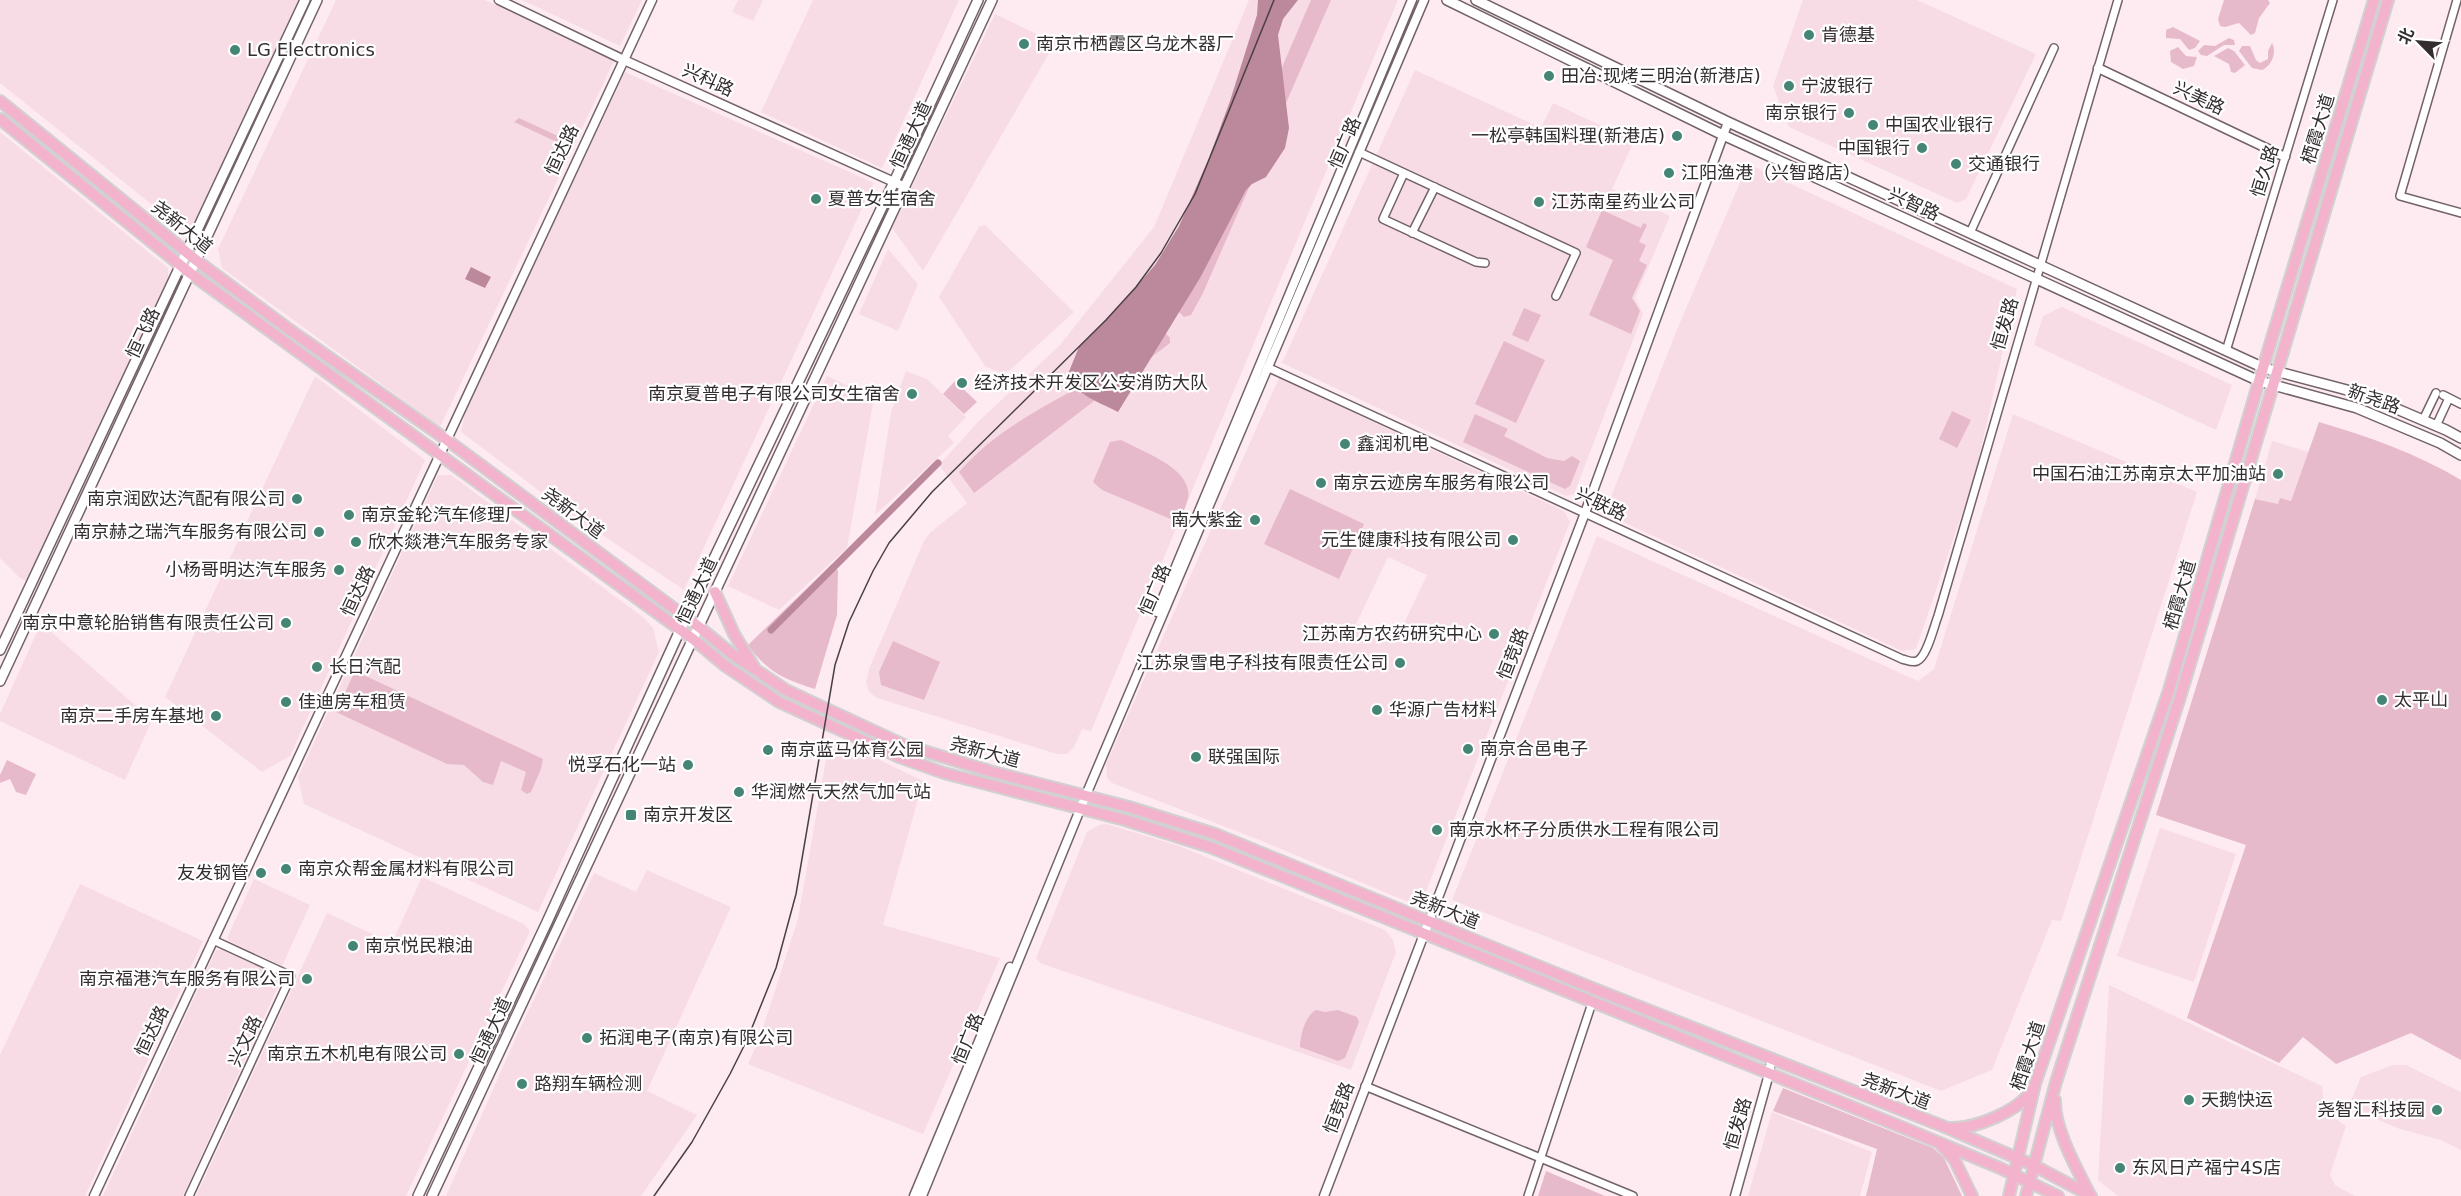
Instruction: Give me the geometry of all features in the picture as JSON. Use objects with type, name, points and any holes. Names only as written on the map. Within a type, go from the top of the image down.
[{"type":"main road","name":"恒飞路","points":[[0,650],[305,0]]},
{"type":"main road","name":"恒飞路","points":[[0,681],[317,0]]},
{"type":"main road","name":"恒通大道","points":[[418,1196],[547,922],[686,617],[894,182],[978,0]]},
{"type":"main road","name":"恒通大道","points":[[432,1196],[992,0]]},
{"type":"main road","name":"兴智路","points":[[1447,0],[1723,135],[2259,381],[2272,384]]},
{"type":"main road","name":"兴智路","points":[[1476,0],[1728,122],[2226,351],[2264,368],[2276,370]]},
{"type":"main road","name":"栖霞大道","points":[[2009,1196],[2035,1084],[2169,690],[2374,0]]},
{"type":"main road","name":"栖霞大道","points":[[2026,1196],[2032,1165],[2056,1082],[2181,694],[2388,0]]},
{"type":"main road","name":"尧新大道","points":[[0,101],[196,260],[447,440],[757,672],[786,690],[912,747],[982,769],[1084,795],[1215,834],[1771,1060],[1945,1127],[2032,1165],[2091,1196]]},
{"type":"main road","name":"尧新大道","points":[[0,119],[190,273],[693,639],[724,665],[779,702],[871,745],[944,773],[1078,808],[1210,847],[1938,1143],[2029,1181],[2058,1196]]},
{"type":"main road","name":"新尧路","points":[[2276,370],[2362,394],[2461,438]]},
{"type":"main road","name":"新尧路","points":[[2272,384],[2357,408],[2440,442],[2461,455]]},
{"type":"main road","points":[[715,592],[734,634],[757,672]]},
{"type":"main road","points":[[2056,1082],[2054,1105],[2058,1123],[2073,1161],[2091,1196]]},
{"type":"main road","points":[[1945,1127],[1970,1127],[2018,1106],[2027,1098],[2035,1084]]},
{"type":"main road","points":[[1938,1143],[1954,1159],[1972,1196]]},
{"type":"street","name":"兴科路","points":[[499,0],[624,60],[905,187]]},
{"type":"street","name":"恒达路","points":[[94,1196],[652,0]]},
{"type":"street","name":"恒广路","points":[[1084,795],[1412,0]]},
{"type":"street","name":"恒广路","points":[[914,1196],[1424,0]]},
{"type":"street","name":"恒发路","points":[[1922,658],[1938,616],[2118,0]]},
{"type":"street","name":"恒久路","points":[[2226,351],[2333,0]]},
{"type":"street","points":[[2457,0],[2400,196],[2461,213]]},
{"type":"street","points":[[1970,233],[2054,48]]},
{"type":"street","name":"兴美路","points":[[2098,68],[2285,157]]},
{"type":"street","name":"恒竞路","points":[[1324,1196],[1585,513],[1728,122]]},
{"type":"street","points":[[1359,152],[1576,253],[1556,296]]},
{"type":"street","points":[[1404,173],[1383,219],[1476,262],[1485,263]]},
{"type":"street","points":[[1412,233],[1435,187]]},
{"type":"street","name":"兴联路","points":[[1267,367],[1902,659],[1912,662],[1922,658]]},
{"type":"street","points":[[2423,420],[2443,395]]},
{"type":"street","points":[[2443,395],[2461,404]]},
{"type":"street","points":[[2436,426],[2443,395]]},
{"type":"street","name":"恒广路","points":[[922,1196],[1078,808]]},
{"type":"street","name":"兴文路","points":[[189,1196],[291,976],[213,940]]},
{"type":"street","points":[[1528,1196],[1592,1003]]},
{"type":"street","name":"恒发路","points":[[1735,1196],[1771,1060]]},
{"type":"street","points":[[1365,1086],[1633,1196]]},
{"type":"shaded area","points":[[0,0],[298,0],[193,225],[181,228],[0,83]]},
{"type":"shaded area","points":[[336,0],[485,0],[614,61],[440,427],[222,268],[218,249]]},
{"type":"shaded area","points":[[522,0],[642,0],[620,46]]},
{"type":"shaded area","points":[[738,0],[763,0],[753,21],[732,12]]},
{"type":"shaded area","points":[[813,0],[959,0],[882,168],[761,112]]},
{"type":"shaded area","points":[[1249,0],[1398,0],[1091,731],[1082,729],[1074,747],[1067,754],[1057,754],[877,698],[869,692],[866,683],[869,669],[924,541],[931,532],[967,503],[939,465],[978,422],[1059,346],[1154,227]]},
{"type":"shaded area","points":[[1258,0],[1298,0],[1283,19],[1278,35],[1289,128],[1285,148],[1266,177],[1246,190],[1200,278],[1118,412],[1082,392],[1071,381],[1068,374],[1079,347],[1155,265],[1179,226],[1209,158],[1230,101],[1257,15]]},
{"type":"shaded area","points":[[1311,0],[1331,0],[1203,293],[1191,315],[1184,317],[1176,309]]},
{"type":"shaded area","points":[[1803,0],[1917,0],[2036,54],[1966,199],[1957,203],[1789,127],[1773,86]]},
{"type":"shaded area","points":[[2224,0],[2268,0],[2270,3],[2259,18],[2255,33],[2251,35],[2239,23],[2220,26],[2218,19]]},
{"type":"shaded area","points":[[995,14],[1055,43],[923,271],[892,228]]},
{"type":"shaded area","points":[[2173,27],[2200,41],[2195,48],[2189,50],[2180,39],[2166,38],[2166,30]]},
{"type":"shaded area","points":[[2229,38],[2234,40],[2235,45],[2224,45],[2207,56],[2201,55],[2198,51],[2204,45],[2215,46]]},
{"type":"shaded area","points":[[2272,43],[2273,58],[2262,70],[2252,68],[2239,51],[2242,46],[2250,46],[2256,60],[2260,63],[2268,59],[2268,51]]},
{"type":"shaded area","points":[[2178,47],[2186,56],[2197,57],[2194,66],[2183,69],[2171,62],[2170,51]]},
{"type":"shaded area","points":[[2228,48],[2234,51],[2245,65],[2235,73],[2231,72],[2229,64],[2214,56]]},
{"type":"shaded area","points":[[1415,70],[1541,128],[1553,103],[1634,141],[1612,189],[1670,216],[1635,298],[1643,314],[1574,494],[1566,496],[1282,363]]},
{"type":"shaded area","points":[[625,72],[874,183],[684,590],[562,508],[461,432],[465,413]]},
{"type":"shaded area","points":[[519,118],[560,137],[562,133],[565,135],[561,144],[514,122]]},
{"type":"shaded area","points":[[0,132],[168,268],[168,281],[31,577],[27,581],[20,578],[0,558]]},
{"type":"shaded area","points":[[1748,164],[2017,289],[1975,475],[1916,649],[1902,651],[1608,515],[1609,502],[1676,332]]},
{"type":"shaded area","points":[[1602,210],[1641,228],[1643,223],[1647,225],[1639,242],[1646,245],[1639,261],[1647,265],[1632,298],[1640,311],[1631,334],[1589,315],[1613,260],[1586,247]]},
{"type":"shaded area","points":[[985,225],[1074,312],[1009,371],[998,372],[985,366],[939,297],[979,227]]},
{"type":"shaded area","points":[[888,249],[918,284],[898,331],[859,314]]},
{"type":"shaded area","points":[[471,267],[491,277],[485,288],[465,279]]},
{"type":"shaded area","points":[[2062,307],[2232,385],[2216,430],[2034,345],[2043,316]]},
{"type":"shaded area","points":[[1524,308],[1541,315],[1528,342],[1512,335]]},
{"type":"shaded area","points":[[1158,325],[1170,338],[1170,343],[974,493],[959,472],[977,453],[1016,423],[1122,360]]},
{"type":"shaded area","points":[[1504,341],[1545,360],[1516,423],[1475,404]]},
{"type":"shaded area","points":[[906,371],[927,379],[966,417],[948,436],[954,443],[875,515],[891,412]]},
{"type":"shaded area","points":[[315,376],[425,460],[290,756],[262,772],[165,697]]},
{"type":"shaded area","points":[[827,376],[874,398],[847,548],[779,610],[728,586]]},
{"type":"shaded area","points":[[1279,378],[1564,511],[1570,522],[1425,894],[1417,899],[1406,901],[1257,839],[1112,783],[1107,778],[1106,764]],"holes":[[[1388,557],[1427,575],[1395,642],[1356,624]]]},
{"type":"shaded area","points":[[955,381],[977,402],[964,414],[943,394]]},
{"type":"shaded area","points":[[1952,411],[1971,420],[1957,448],[1939,439]]},
{"type":"shaded area","points":[[1475,414],[1508,429],[1504,436],[1547,458],[1564,461],[1572,456],[1580,461],[1570,486],[1565,489],[1463,442]]},
{"type":"shaded area","points":[[2013,414],[2197,492],[2061,921],[2052,920],[1992,1070],[1941,1091],[1452,900],[1597,536],[1918,681],[1934,669]]},
{"type":"shaded area","points":[[2319,422],[2392,446],[2461,480],[2461,1060],[2411,1033],[2336,1064],[2303,1037],[2279,1063],[2187,1018],[2246,845],[2156,815],[2255,499],[2278,504],[2280,498],[2291,501]]},
{"type":"shaded area","points":[[1121,440],[1154,456],[1177,471],[1188,491],[1184,511],[1179,517],[1173,520],[1102,490],[1093,482],[1110,442]]},
{"type":"shaded area","points":[[2272,441],[2309,452],[2291,502],[2278,504],[2255,499]]},
{"type":"shaded area","points":[[438,475],[451,475],[644,618],[653,628],[659,652],[538,912],[304,804],[298,777]]},
{"type":"shaded area","points":[[1290,489],[1364,524],[1339,579],[1264,544]]},
{"type":"shaded area","points":[[832,564],[838,571],[837,615],[815,689],[794,682],[769,668],[748,645]]},
{"type":"shaded area","points":[[41,623],[152,720],[125,780],[0,721],[0,714]]},
{"type":"shaded area","points":[[893,641],[940,662],[924,700],[881,685],[879,672]]},
{"type":"shaded area","points":[[355,671],[543,759],[531,792],[527,794],[521,790],[526,772],[501,761],[493,785],[483,782],[464,765],[447,764],[336,712]]},
{"type":"shaded area","points":[[829,742],[853,747],[923,781],[883,925],[1000,958],[923,1134],[748,1064],[759,1040],[798,919]]},
{"type":"shaded area","points":[[7,760],[36,774],[26,795],[16,792],[10,779],[0,783],[0,775]]},
{"type":"shaded area","points":[[1107,824],[1179,846],[1385,930],[1393,940],[1396,952],[1351,1070],[1040,963],[1036,958],[1087,832],[1099,825]]},
{"type":"shaded area","points":[[2160,828],[2236,854],[2194,982],[2117,956]]},
{"type":"shaded area","points":[[647,870],[731,907],[647,1091],[697,1115],[641,1196],[446,1196],[518,1033],[594,873],[636,892]]},
{"type":"shaded area","points":[[422,877],[524,924],[530,931],[406,1196],[196,1196],[327,913],[392,943]]},
{"type":"shaded area","points":[[254,879],[310,905],[282,966],[227,938]]},
{"type":"shaded area","points":[[80,884],[203,941],[85,1196],[0,1196],[0,1055]]},
{"type":"shaded area","points":[[223,949],[277,975],[280,982],[183,1196],[103,1196],[216,950]]},
{"type":"shaded area","points":[[2109,985],[2322,1086],[2325,1112],[2346,1126],[2330,1175],[2335,1185],[2355,1196],[2118,1196],[2098,1180]]},
{"type":"shaded area","points":[[1316,1010],[1325,1012],[1338,1010],[1357,1017],[1359,1022],[1345,1058],[1338,1061],[1300,1047],[1306,1021]]},
{"type":"shaded area","name":"尧智汇科技园","points":[[2393,1065],[2406,1065],[2461,1092],[2461,1150],[2441,1140],[2400,1129],[2348,1107],[2361,1077]]},
{"type":"shaded area","points":[[1783,1088],[1933,1148],[1944,1158],[1962,1196],[1866,1196],[1877,1149],[1773,1111]]},
{"type":"shaded area","points":[[1772,1112],[1872,1152],[1860,1196],[1748,1196]]},
{"type":"shaded area","points":[[1546,1171],[1605,1196],[1538,1196]]},
{"type":"waterway","points":[[771,630],[938,463]]},
{"type":"railway","points":[[654,1196],[692,1142],[730,1074],[747,1040],[776,968],[796,894],[835,665],[849,622],[873,571],[889,543],[932,492],[1106,320],[1136,287],[1161,253],[1195,194],[1274,0]]},
{"type":"place","name":"肯德基","points":[[1809,35]]},
{"type":"place","name":"南京市栖霞区乌龙木器厂","points":[[1024,44]]},
{"type":"place","name":"LG Electronics","points":[[235,50]]},
{"type":"place","name":"田冶·现烤三明治(新港店)","points":[[1549,76]]},
{"type":"place","name":"宁波银行","points":[[1789,86]]},
{"type":"place","name":"南京银行","points":[[1849,113]]},
{"type":"place","name":"中国农业银行","points":[[1873,125]]},
{"type":"place","name":"一松亭韩国料理(新港店)","points":[[1677,136]]},
{"type":"place","name":"中国银行","points":[[1922,148]]},
{"type":"place","name":"交通银行","points":[[1956,164]]},
{"type":"place","name":"江阳渔港（兴智路店）","points":[[1669,173]]},
{"type":"place","name":"夏普女生宿舍","points":[[816,199]]},
{"type":"place","name":"江苏南星药业公司","points":[[1539,202]]},
{"type":"place","name":"经济技术开发区公安消防大队","points":[[962,383]]},
{"type":"place","name":"南京夏普电子有限公司女生宿舍","points":[[912,394]]},
{"type":"place","name":"鑫润机电","points":[[1345,444]]},
{"type":"place","name":"中国石油江苏南京太平加油站","points":[[2278,474]]},
{"type":"place","name":"南京云迹房车服务有限公司","points":[[1321,483]]},
{"type":"place","name":"南京润欧达汽配有限公司","points":[[297,499]]},
{"type":"place","name":"南京金轮汽车修理厂","points":[[349,515]]},
{"type":"place","name":"南大紫金","points":[[1255,520]]},
{"type":"place","name":"南京赫之瑞汽车服务有限公司","points":[[319,532]]},
{"type":"place","name":"元生健康科技有限公司","points":[[1513,540]]},
{"type":"place","name":"欣木燚港汽车服务专家","points":[[356,542]]},
{"type":"place","name":"小杨哥明达汽车服务","points":[[339,570]]},
{"type":"place","name":"南京中意轮胎销售有限责任公司","points":[[286,623]]},
{"type":"place","name":"江苏南方农药研究中心","points":[[1494,634]]},
{"type":"place","name":"江苏泉雪电子科技有限责任公司","points":[[1400,663]]},
{"type":"place","name":"长日汽配","points":[[317,667]]},
{"type":"place","name":"太平山","points":[[2382,700]]},
{"type":"place","name":"佳迪房车租赁","points":[[286,702]]},
{"type":"place","name":"华源广告材料","points":[[1377,710]]},
{"type":"place","name":"南京二手房车基地","points":[[216,716]]},
{"type":"place","name":"南京合邑电子","points":[[1468,749]]},
{"type":"place","name":"南京蓝马体育公园","points":[[768,750]]},
{"type":"place","name":"联强国际","points":[[1196,757]]},
{"type":"place","name":"悦孚石化一站","points":[[688,765]]},
{"type":"place","name":"华润燃气天然气加气站","points":[[739,792]]},
{"type":"place","name":"南京开发区","points":[[631,815]]},
{"type":"place","name":"南京水杯子分质供水工程有限公司","points":[[1437,830]]},
{"type":"place","name":"南京众帮金属材料有限公司","points":[[286,869]]},
{"type":"place","name":"友发钢管","points":[[261,873]]},
{"type":"place","name":"南京悦民粮油","points":[[353,946]]},
{"type":"place","name":"南京福港汽车服务有限公司","points":[[307,979]]},
{"type":"place","name":"拓润电子(南京)有限公司","points":[[587,1038]]},
{"type":"place","name":"南京五木机电有限公司","points":[[459,1054]]},
{"type":"place","name":"路翔车辆检测","points":[[522,1084]]},
{"type":"place","name":"天鹅快运","points":[[2189,1100]]},
{"type":"place","name":"尧智汇科技园","points":[[2437,1110]]},
{"type":"place","name":"东风日产福宁4S店","points":[[2120,1168]]}]
